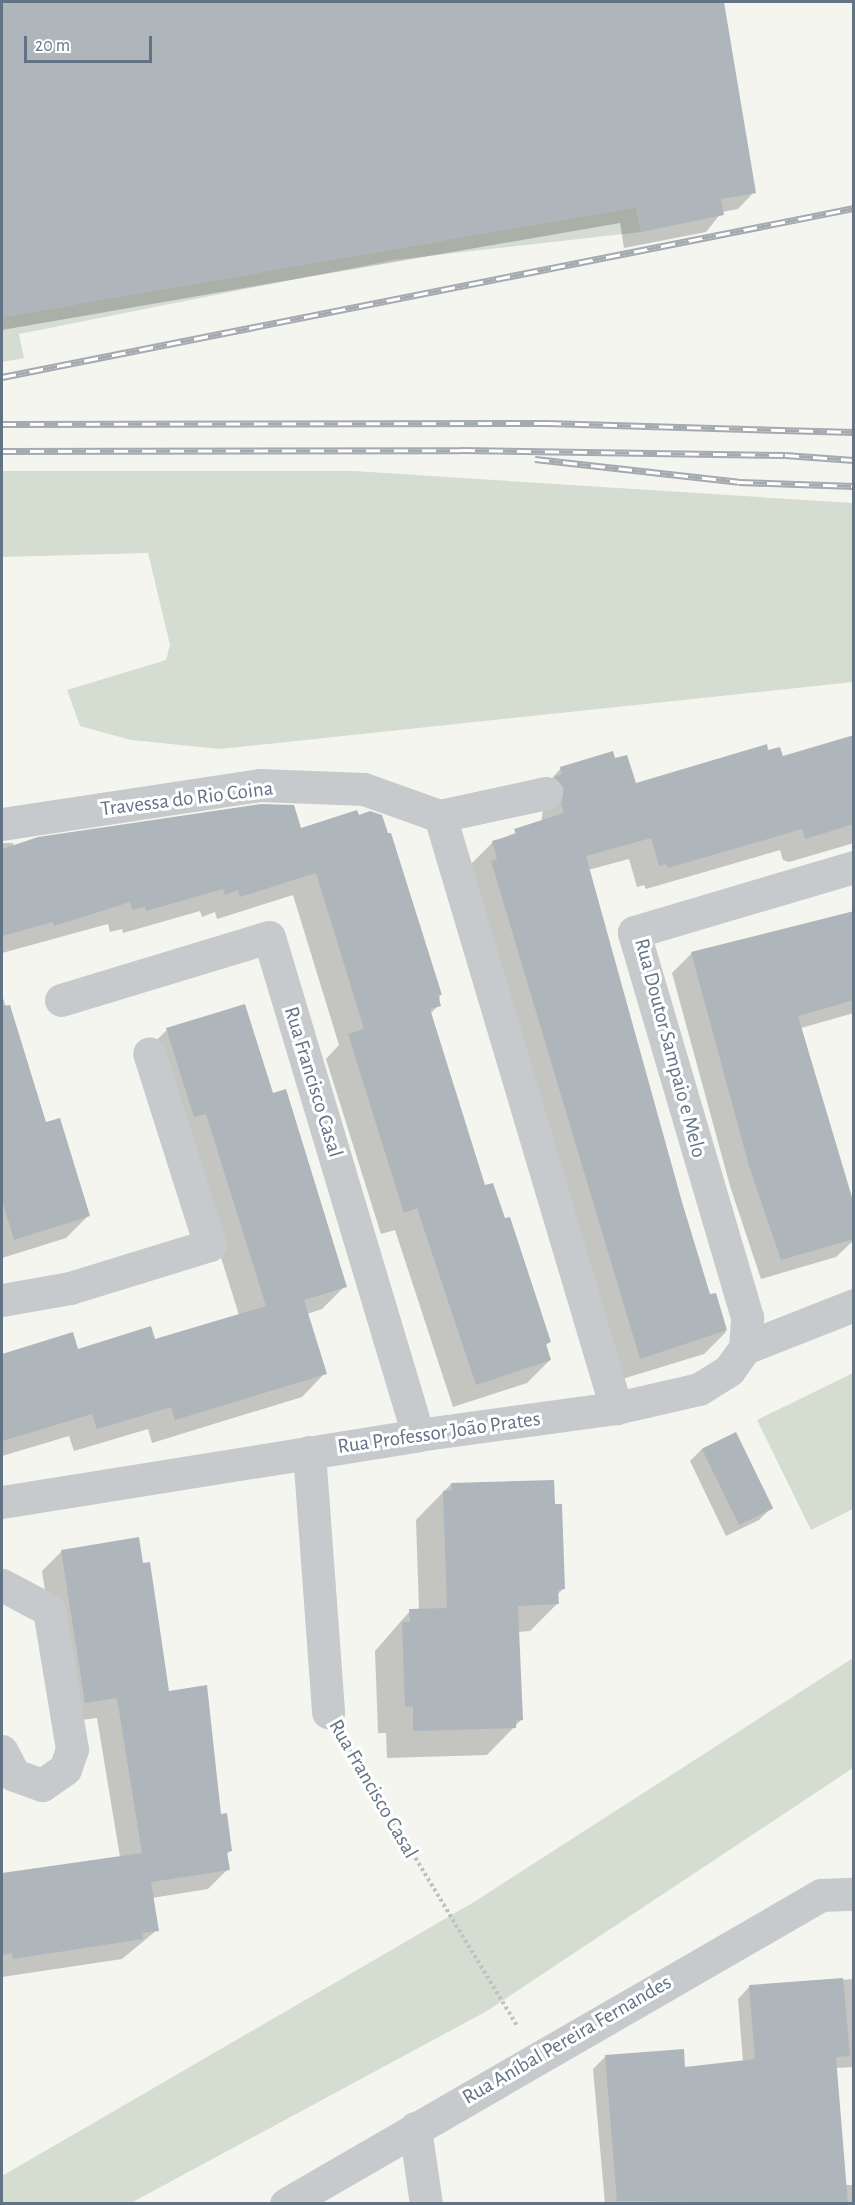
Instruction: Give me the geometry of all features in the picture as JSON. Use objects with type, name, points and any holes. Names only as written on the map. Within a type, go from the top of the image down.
[{"type":"street","name":"Travessa do Rio Coina","points":[[2,824],[260,785],[364,789],[440,816]]},
{"type":"street","points":[[546,793],[440,816],[616,1408]]},
{"type":"street","name":"Rua Doutor Sampaio e Melo","points":[[745,1348],[747,1317],[634,932],[854,867]]},
{"type":"street","name":"Rua Francisco Casal","points":[[61,1000],[269,937],[418,1435]]},
{"type":"street","points":[[2,1300],[70,1288],[210,1245],[149,1053]]},
{"type":"street","points":[[745,1348],[854,1305]]},
{"type":"street","name":"Rua Professor João Prates","points":[[2,1502],[418,1435],[616,1408],[699,1389],[729,1370],[745,1348]]},
{"type":"street","name":"Rua Francisco Casal","points":[[309,1452],[328,1712]]},
{"type":"street","points":[[2,1586],[49,1610],[72,1749],[65,1769],[42,1785],[14,1775],[2,1751]]},
{"type":"street","name":"Rua Aníbal Pereira Fernandes","points":[[286,2204],[821,1895],[854,1894]]},
{"type":"street","points":[[415,2128],[426,2204]]},
{"type":"path","name":"Rua Francisco Casal","points":[[328,1712],[381,1806],[537,2057]]},
{"type":"shaded area","points":[[636,207],[641,232],[393,260],[19,334],[24,358],[2,362],[2,317]]},
{"type":"shaded area","points":[[2,471],[354,471],[853,503],[853,682],[220,749],[131,740],[80,726],[67,690],[166,660],[170,645],[148,553],[2,557]]},
{"type":"shaded area","points":[[853,1373],[853,1509],[811,1530],[757,1420]]},
{"type":"shaded area","points":[[853,1658],[853,1768],[487,2011],[131,2203],[2,2203],[2,2176],[474,1902]]},
{"type":"building","points":[[2,2],[724,2],[756,193],[721,199],[724,215],[641,232],[636,207],[2,317]]},
{"type":"building","points":[[854,735],[854,824],[805,839],[802,829],[668,868],[666,864],[659,866],[651,838],[586,856],[682,1202],[710,1294],[716,1293],[727,1330],[640,1359],[491,861],[497,859],[492,841],[516,834],[514,829],[564,813],[561,803],[564,788],[554,777],[562,774],[560,767],[613,751],[615,758],[627,755],[636,783],[767,744],[768,750],[780,747],[783,756]]},
{"type":"building","points":[[261,804],[294,805],[301,828],[357,810],[359,815],[370,811],[382,815],[388,833],[391,833],[442,995],[438,995],[441,1006],[430,1009],[485,1185],[493,1183],[505,1218],[510,1217],[551,1342],[546,1344],[551,1360],[476,1385],[417,1208],[404,1213],[348,1034],[364,1029],[316,873],[240,897],[238,890],[225,895],[223,889],[146,911],[145,907],[133,910],[130,902],[54,926],[53,922],[2,936],[2,849],[38,837]]},
{"type":"building","points":[[854,911],[854,1000],[798,1016],[854,1204],[854,1239],[781,1260],[749,1166],[691,952]]},
{"type":"building","points":[[245,1004],[273,1093],[286,1089],[347,1287],[304,1300],[327,1374],[175,1420],[171,1407],[97,1429],[92,1414],[2,1441],[2,1354],[73,1332],[78,1349],[151,1326],[155,1339],[266,1306],[206,1114],[194,1117],[166,1028]]},
{"type":"building","points":[[10,1005],[46,1122],[60,1118],[90,1216],[14,1240],[2,1200],[2,1006]]},
{"type":"building","points":[[736,1432],[773,1508],[739,1525],[702,1449]]},
{"type":"building","points":[[554,1480],[555,1504],[562,1504],[565,1589],[558,1590],[559,1604],[518,1606],[523,1720],[516,1721],[516,1728],[413,1731],[413,1706],[405,1707],[402,1622],[410,1622],[409,1609],[447,1608],[443,1491],[452,1490],[451,1483]]},
{"type":"building","points":[[139,1537],[143,1563],[150,1562],[169,1691],[207,1685],[221,1814],[227,1813],[232,1851],[227,1852],[230,1870],[151,1882],[159,1931],[142,1933],[143,1939],[13,1959],[12,1953],[2,1955],[2,1873],[142,1853],[117,1698],[85,1703],[61,1550]]},
{"type":"building","points":[[843,1978],[850,2056],[836,2057],[848,2204],[617,2201],[605,2055],[684,2049],[685,2067],[755,2059],[749,1985]]},
{"type":"railway","points":[[2,377],[854,208]]},
{"type":"railway","points":[[2,424],[547,423],[854,432]]},
{"type":"railway","points":[[2,451],[461,450],[785,455],[854,460]]},
{"type":"railway","points":[[535,459],[739,482],[854,486]]}]
